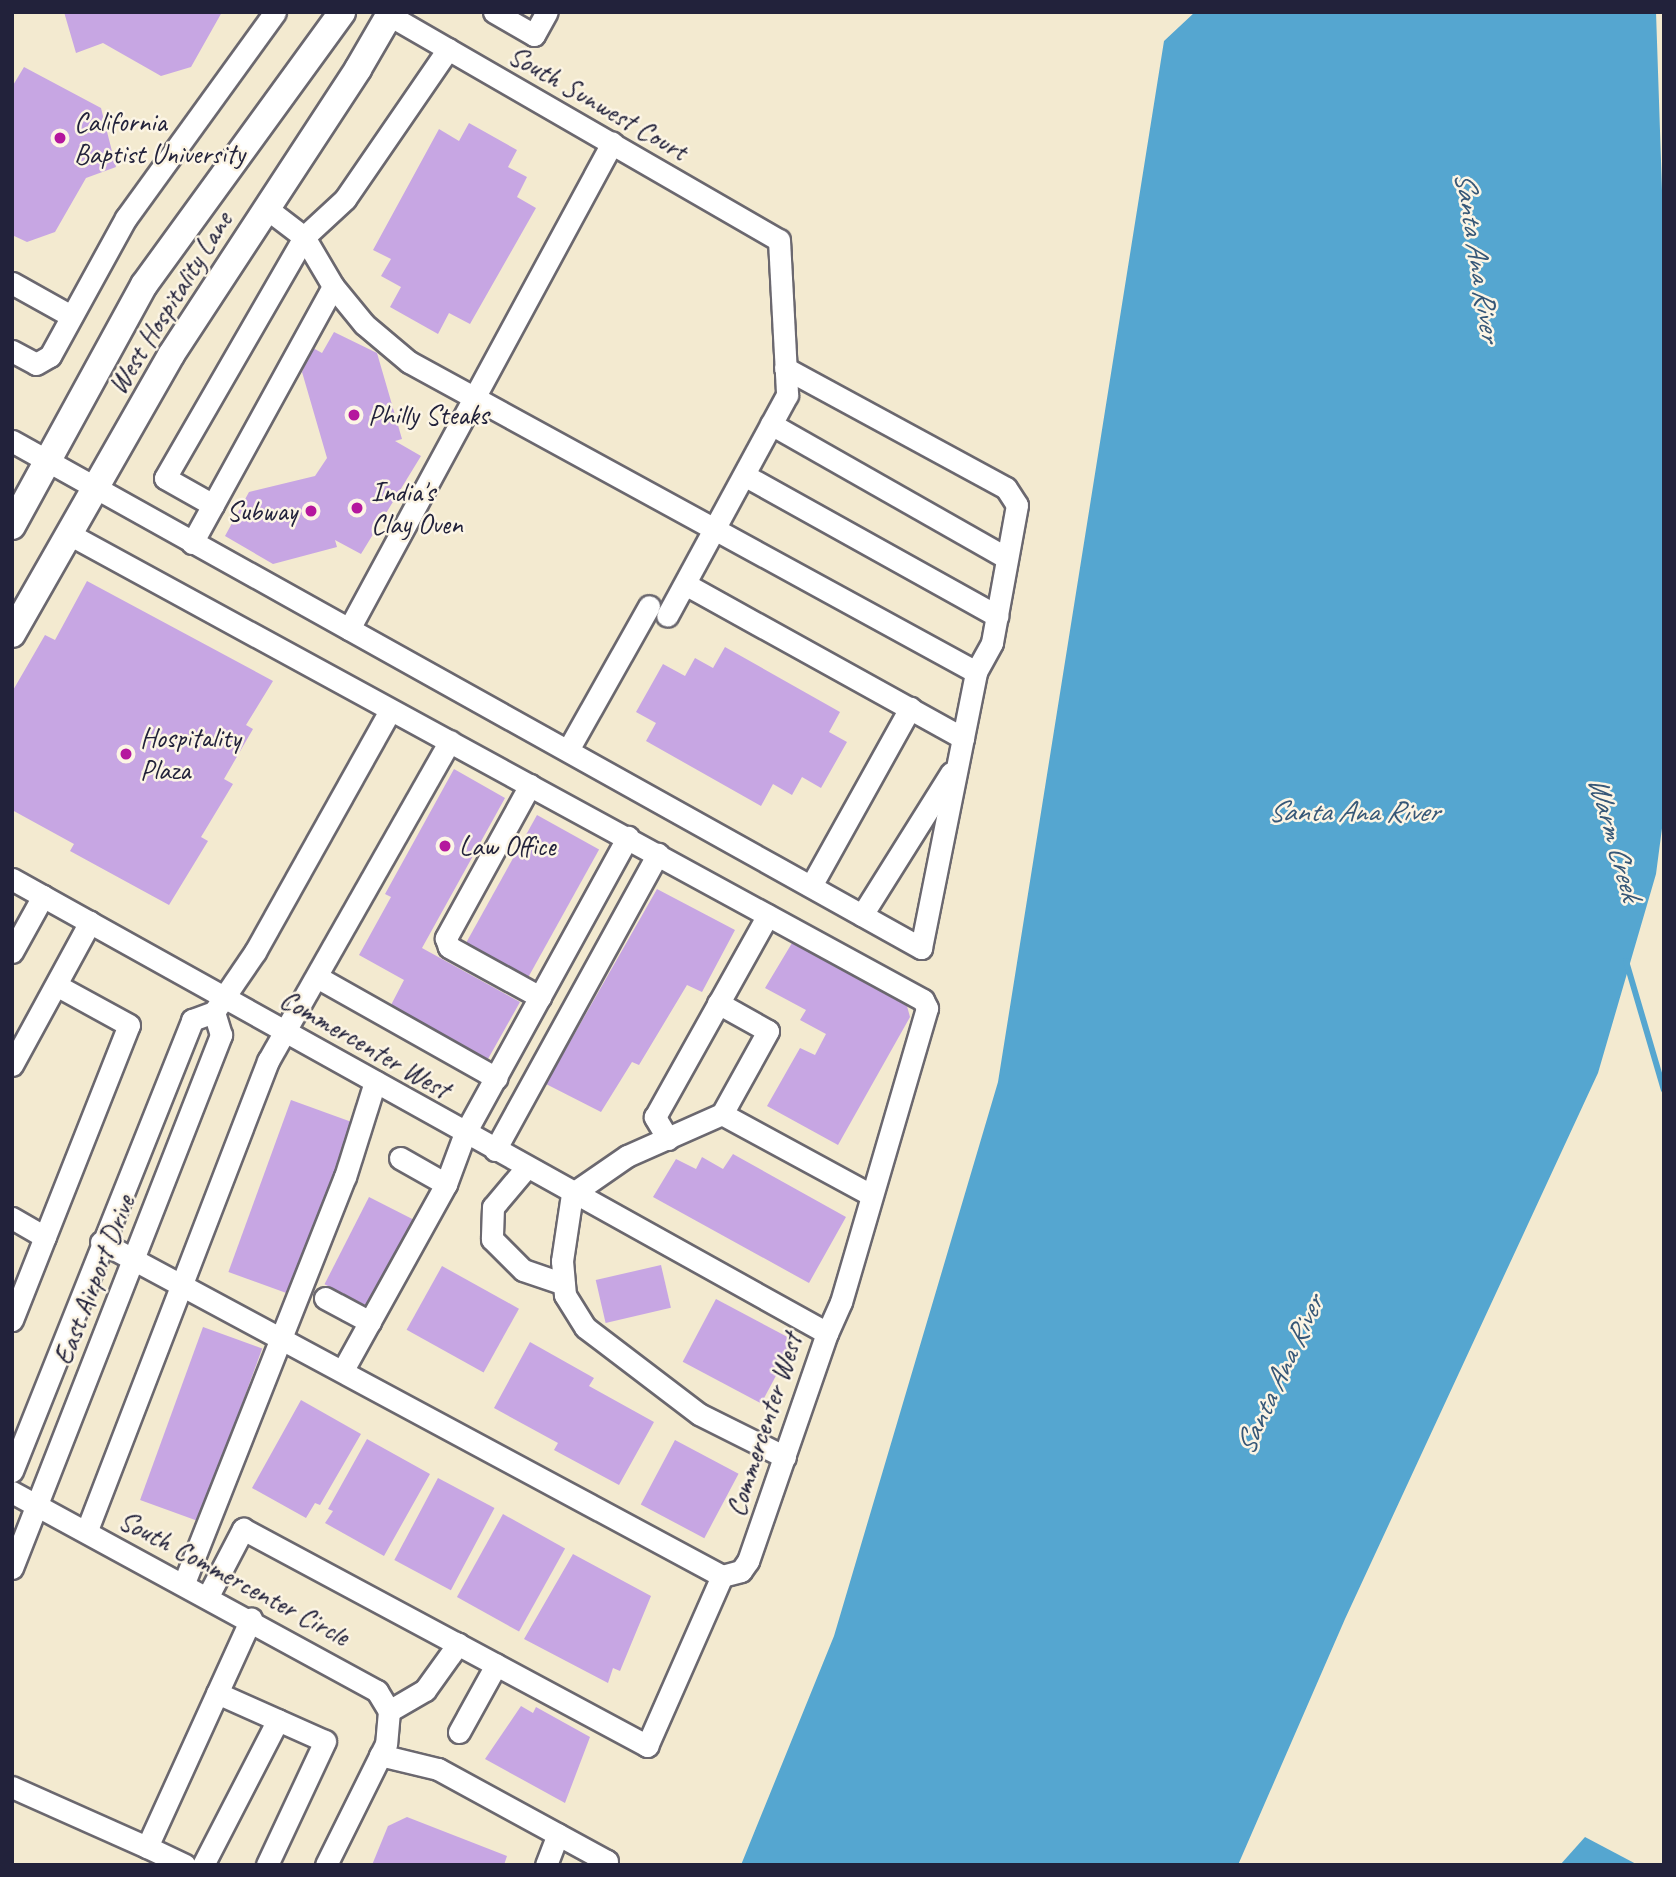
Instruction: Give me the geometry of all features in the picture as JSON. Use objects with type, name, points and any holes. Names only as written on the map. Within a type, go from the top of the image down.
[{"type":"main road","name":"West Hospitality Lane","points":[[12,526],[144,285],[342,12]]},
{"type":"main road","name":"West Hospitality Lane","points":[[12,634],[171,355],[390,13]]},
{"type":"street","points":[[12,351],[36,364],[50,356],[71,316],[168,155],[230,78],[275,12]]},
{"type":"street","points":[[494,12],[534,35],[547,12]]},
{"type":"street","name":"South Sunwest Court","points":[[390,13],[779,240],[785,368]]},
{"type":"street","points":[[213,505],[165,478],[304,237],[345,199],[448,49]]},
{"type":"street","points":[[349,629],[612,143]]},
{"type":"street","points":[[266,208],[304,237],[333,286],[364,324],[409,362],[976,672]]},
{"type":"street","points":[[12,283],[71,316]]},
{"type":"street","points":[[192,543],[333,286]]},
{"type":"street","points":[[12,441],[921,948],[976,672],[992,643],[1017,505],[1006,488],[785,368]]},
{"type":"street","points":[[568,750],[658,611],[684,584],[787,395],[785,368]]},
{"type":"street","points":[[771,424],[1007,558]]},
{"type":"street","points":[[744,475],[997,615]]},
{"type":"street","points":[[69,534],[923,1000],[927,1008],[841,1302],[827,1332]]},
{"type":"street","points":[[684,584],[963,738]]},
{"type":"street","points":[[811,887],[910,709]]},
{"type":"street","points":[[220,1003],[255,952],[390,710]]},
{"type":"street","points":[[87,1530],[268,1061],[450,741]]},
{"type":"street","points":[[862,915],[958,762]]},
{"type":"street","points":[[530,785],[446,938],[449,947],[540,997]]},
{"type":"street","points":[[343,1370],[446,1184],[465,1133],[628,837]]},
{"type":"street","points":[[495,1150],[658,854]]},
{"type":"street","name":"Commercenter West","points":[[12,879],[90,922],[220,1003],[286,1031],[572,1194],[827,1332],[748,1561],[741,1571],[722,1576]]},
{"type":"street","points":[[12,952],[43,896]]},
{"type":"street","points":[[668,1139],[655,1117],[768,915]]},
{"type":"street","points":[[12,1065],[90,922]]},
{"type":"street","points":[[317,977],[496,1078]]},
{"type":"street","points":[[12,1320],[129,1025],[56,985]]},
{"type":"street","name":"East Airport Drive","points":[[12,1471],[101,1242],[192,1020],[220,1003],[222,1035],[132,1258],[12,1569]]},
{"type":"street","points":[[718,1003],[768,1031],[722,1114],[627,1156],[572,1194],[562,1261],[565,1295],[585,1326],[699,1414],[785,1457]]},
{"type":"street","points":[[184,1583],[278,1335],[345,1177],[375,1082]]},
{"type":"street","points":[[722,1114],[871,1195]]},
{"type":"street","points":[[400,1158],[446,1184]]},
{"type":"street","points":[[526,1168],[493,1207],[489,1222],[492,1239],[523,1270],[564,1284]]},
{"type":"street","points":[[12,1218],[45,1237]]},
{"type":"street","points":[[101,1242],[181,1282],[722,1576],[647,1746],[243,1530],[208,1596]]},
{"type":"street","points":[[325,1298],[370,1322]]},
{"type":"street","name":"South Commercenter Circle","points":[[12,1492],[361,1679],[377,1691],[389,1711]]},
{"type":"street","points":[[147,1847],[251,1619]]},
{"type":"street","points":[[326,1865],[383,1749],[389,1711],[425,1690],[457,1644]]},
{"type":"street","points":[[459,1732],[496,1665]]},
{"type":"street","points":[[217,1693],[325,1741],[267,1865]]},
{"type":"street","points":[[203,1865],[278,1720]]},
{"type":"street","points":[[383,1749],[438,1769],[607,1861],[605,1865]]},
{"type":"street","points":[[12,1787],[185,1865]]},
{"type":"street","points":[[546,1865],[558,1834]]},
{"type":"water","name":"Santa Ana River","points":[[1195,12],[1656,12],[1664,250],[1664,813],[1656,874],[1598,1073],[1345,1619],[1238,1865],[741,1865],[834,1636],[998,1082],[1164,41]]},
{"type":"water","points":[[1585,1837],[1638,1865],[1560,1865]]},
{"type":"building","points":[[64,12],[222,12],[191,67],[161,76],[103,43],[76,53]]},
{"type":"building","name":"California Baptist University","points":[[24,67],[101,108],[116,167],[86,178],[55,232],[27,242],[12,235],[12,87]]},
{"type":"building","points":[[469,123],[517,150],[508,167],[527,177],[517,197],[536,208],[470,324],[449,313],[438,334],[390,307],[401,287],[381,276],[391,259],[373,250],[439,129],[459,141]]},
{"type":"building","points":[[334,332],[377,353],[402,439],[395,441],[421,456],[361,554],[335,540],[337,547],[273,564],[225,536],[249,492],[315,476],[327,458],[302,372],[313,348],[322,353]]},
{"type":"building","name":"Hospitality Plaza","points":[[87,581],[273,681],[246,725],[253,729],[224,779],[233,784],[201,837],[208,841],[169,905],[70,851],[74,844],[12,810],[12,692],[45,635],[55,640]]},
{"type":"building","points":[[725,647],[840,712],[829,732],[847,742],[821,788],[802,777],[792,795],[773,784],[761,806],[646,741],[656,723],[636,712],[663,664],[685,676],[695,658],[713,668]]},
{"type":"building","points":[[454,769],[505,798],[422,948],[520,1002],[488,1059],[391,1005],[404,980],[359,955],[391,897],[385,894]]},
{"type":"building","points":[[537,815],[599,849],[528,978],[466,944]]},
{"type":"building","points":[[657,889],[735,930],[702,992],[687,985],[639,1065],[632,1062],[601,1112],[546,1084]]},
{"type":"building","points":[[792,943],[907,1006],[910,1017],[838,1145],[767,1106],[800,1048],[815,1055],[826,1034],[800,1020],[806,1010],[765,988]]},
{"type":"building","points":[[291,1100],[353,1123],[290,1295],[228,1272]]},
{"type":"building","points":[[733,1154],[846,1217],[809,1283],[653,1197],[676,1159],[696,1169],[702,1157],[723,1169]]},
{"type":"building","points":[[369,1197],[416,1221],[372,1308],[325,1284]]},
{"type":"building","points":[[661,1265],[671,1308],[606,1323],[596,1280]]},
{"type":"building","points":[[442,1266],[519,1309],[484,1373],[407,1330]]},
{"type":"building","points":[[716,1299],[795,1341],[761,1403],[683,1362]]},
{"type":"building","points":[[203,1327],[262,1349],[199,1521],[140,1500]]},
{"type":"building","points":[[530,1342],[594,1378],[589,1386],[654,1422],[619,1485],[554,1450],[558,1443],[494,1408]]},
{"type":"building","points":[[301,1400],[361,1434],[320,1505],[315,1503],[306,1518],[252,1488]]},
{"type":"building","points":[[367,1439],[430,1474],[384,1556],[325,1523],[333,1511],[328,1509]]},
{"type":"building","points":[[675,1440],[739,1474],[704,1538],[641,1504]]},
{"type":"building","points":[[438,1478],[495,1508],[451,1590],[394,1560]]},
{"type":"building","points":[[503,1514],[565,1548],[519,1632],[457,1597]]},
{"type":"building","points":[[573,1554],[651,1596],[620,1671],[613,1668],[608,1683],[524,1639]]},
{"type":"building","points":[[521,1706],[533,1713],[536,1707],[590,1737],[565,1803],[485,1759]]},
{"type":"building","points":[[407,1817],[507,1856],[504,1865],[372,1865],[388,1826]]},
{"type":"waterway","name":"Warm Creek","points":[[1626,961],[1664,1090]]},
{"type":"place","name":"California Baptist University","points":[[60,138]]},
{"type":"place","name":"Philly Steaks","points":[[354,415]]},
{"type":"place","name":"India's Clay Oven","points":[[357,508]]},
{"type":"place","name":"Subway","points":[[311,511]]},
{"type":"place","name":"Hospitality Plaza","points":[[126,754]]},
{"type":"place","name":"Law Office","points":[[445,846]]}]
